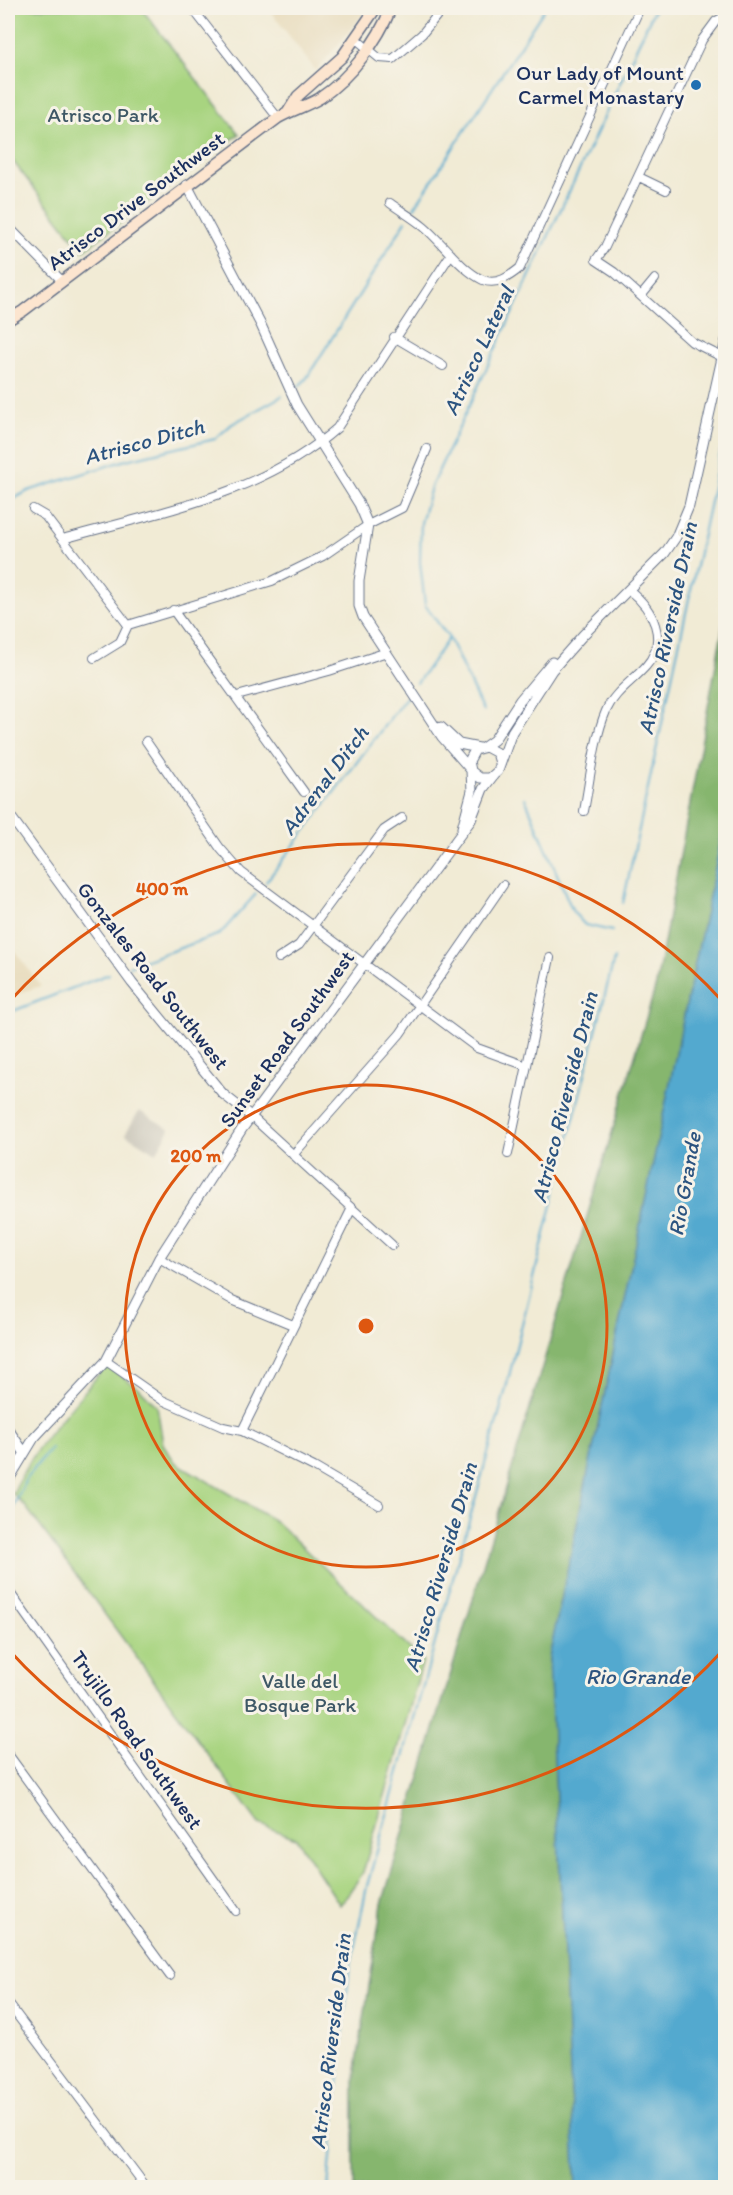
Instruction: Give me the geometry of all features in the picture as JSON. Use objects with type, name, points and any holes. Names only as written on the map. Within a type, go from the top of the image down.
[{"type":"main road","name":"Atrisco Drive Southwest","points":[[283,115],[298,96],[328,71],[356,39],[376,8]]},
{"type":"main road","name":"Atrisco Drive Southwest","points":[[8,320],[283,115],[321,97],[352,69],[368,48],[391,8]]},
{"type":"street","points":[[192,8],[283,115]]},
{"type":"street","points":[[356,39],[379,58],[393,59],[422,34],[442,8]]},
{"type":"street","points":[[390,203],[424,227],[451,254],[483,280],[498,281],[520,267],[640,8]]},
{"type":"street","points":[[722,357],[692,342],[614,272],[596,260],[639,177],[702,40],[716,21],[726,16]]},
{"type":"street","points":[[639,177],[666,190]]},
{"type":"street","points":[[187,185],[261,325],[297,405],[359,504],[368,525],[359,581],[359,606],[369,629],[445,741],[480,778],[493,776],[512,732],[537,691],[583,634]]},
{"type":"street","points":[[8,226],[62,281]]},
{"type":"street","points":[[63,539],[250,485],[321,442],[337,428],[394,337],[451,254]]},
{"type":"street","points":[[641,296],[655,279]]},
{"type":"street","points":[[394,337],[443,366]]},
{"type":"street","points":[[470,770],[469,758],[498,734],[520,700],[543,671],[629,590],[676,537],[689,506],[726,340]]},
{"type":"street","points":[[94,658],[120,642],[128,625],[272,581],[298,570],[368,525],[402,508],[427,449]]},
{"type":"street","points":[[33,509],[45,516],[128,625]]},
{"type":"street","points":[[584,811],[606,711],[616,695],[650,661],[656,648],[657,636],[654,620],[649,610],[629,590]]},
{"type":"street","points":[[173,610],[304,792]]},
{"type":"street","points":[[237,696],[330,671],[384,653]]},
{"type":"street","points":[[424,709],[455,742],[464,747],[481,747],[495,751],[500,763]]},
{"type":"street","points":[[146,741],[231,862],[313,927],[477,1048],[527,1066]]},
{"type":"street","name":"Sunset Road Southwest","points":[[462,830],[472,792],[470,770]]},
{"type":"street","name":"Sunset Road Southwest","points":[[8,1481],[24,1452],[106,1360],[159,1257],[252,1117],[471,820],[483,789],[493,776]]},
{"type":"street","name":"Gonzales Road Southwest","points":[[8,813],[132,983],[223,1094],[252,1117],[351,1210],[392,1245]]},
{"type":"street","points":[[279,958],[295,949],[384,830],[402,818]]},
{"type":"street","points":[[293,1155],[400,1034],[503,885]]},
{"type":"street","points":[[508,1154],[550,958]]},
{"type":"street","points":[[242,1431],[351,1210]]},
{"type":"street","points":[[159,1257],[232,1300],[293,1325]]},
{"type":"street","points":[[106,1360],[162,1400],[223,1427],[242,1431],[314,1467],[379,1505]]},
{"type":"street","points":[[8,1429],[24,1452]]},
{"type":"street","name":"Trujillo Road Southwest","points":[[8,1590],[236,1911]]},
{"type":"street","points":[[8,1754],[170,1976]]},
{"type":"street","points":[[8,2003],[147,2187]]},
{"type":"shaded area","points":[[268,8],[369,8],[316,71]]},
{"type":"shaded area","points":[[8,942],[41,986],[8,997]]},
{"type":"shaded area","points":[[139,1111],[170,1129],[156,1153],[125,1134]]},
{"type":"green space","name":"Atrisco Park","points":[[8,8],[141,8],[239,134],[83,251],[8,155]]},
{"type":"green space","points":[[725,616],[725,821],[549,1658],[576,2187],[354,2188],[354,2081],[382,1904],[656,985]]},
{"type":"green space","name":"Valle del Bosque Park","points":[[106,1365],[140,1389],[157,1406],[163,1444],[175,1462],[275,1521],[423,1661],[363,1873],[340,1905],[296,1838],[259,1824],[26,1507],[13,1494],[21,1476],[43,1442]]},
{"type":"water","name":"Rio Grande","points":[[725,821],[725,2187],[576,2187],[549,1658]]},
{"type":"waterway","points":[[414,208],[545,8]]},
{"type":"waterway","name":"Atrisco Lateral","points":[[483,711],[449,638],[425,605],[420,562],[421,523],[431,487],[655,8]]},
{"type":"waterway","name":"Atrisco Ditch","points":[[297,388],[306,379],[406,221]]},
{"type":"waterway","name":"Atrisco Ditch","points":[[8,502],[28,491],[126,460],[215,439],[232,424],[282,396]]},
{"type":"waterway","name":"Atrisco Riverside Drain","points":[[623,903],[726,428]]},
{"type":"waterway","name":"Adrenal Ditch","points":[[417,683],[449,638]]},
{"type":"waterway","name":"Adrenal Ditch","points":[[266,882],[407,696]]},
{"type":"waterway","points":[[525,798],[573,912],[585,925],[612,931]]},
{"type":"waterway","name":"Adrenal Ditch","points":[[129,966],[220,934],[256,894]]},
{"type":"waterway","name":"Atrisco Riverside Drain","points":[[328,2188],[349,1973],[367,1886],[504,1396],[614,959]]},
{"type":"waterway","name":"Adrenal Ditch","points":[[8,1013],[109,974]]},
{"type":"waterway","name":"Atrisco Lateral","points":[[9,1517],[27,1477],[51,1448]]},
{"type":"place","name":"Our Lady of Mount Carmel Monastary","points":[[696,85]]}]
